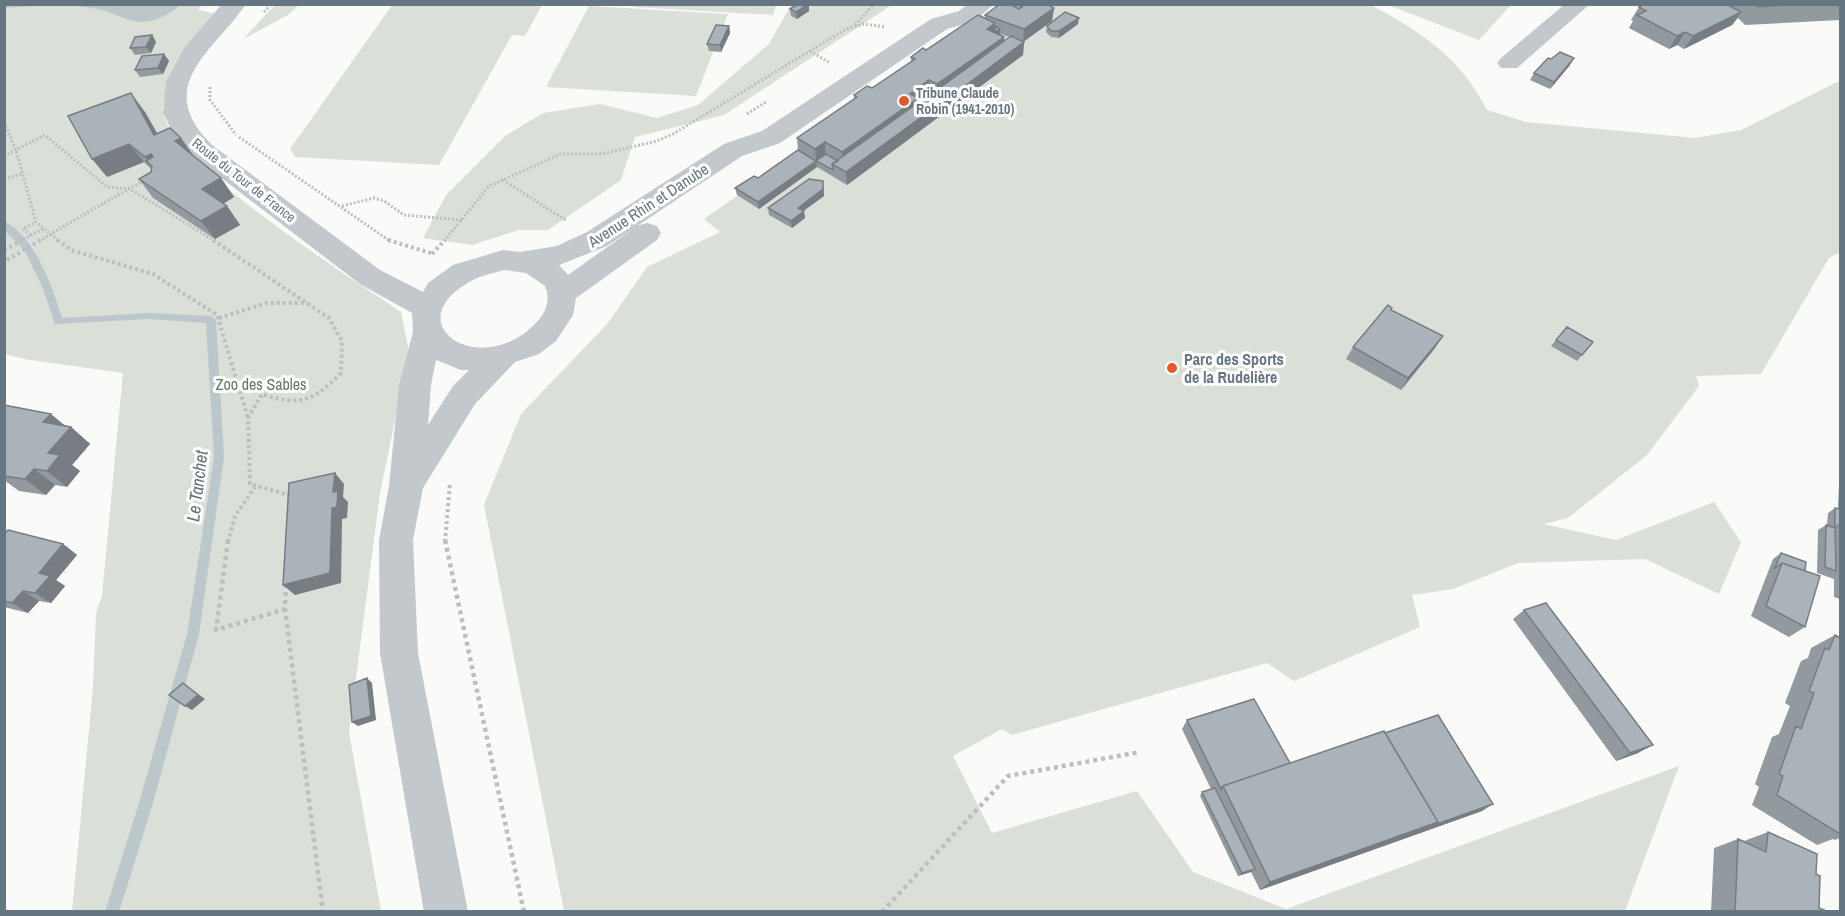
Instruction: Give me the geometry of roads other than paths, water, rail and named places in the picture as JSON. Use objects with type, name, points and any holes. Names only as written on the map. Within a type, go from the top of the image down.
[{"type":"street","name":"Route du Tour de France","points":[[234,4],[188,59],[177,85],[176,112],[186,133],[203,151],[370,277],[397,291],[427,321]]},
{"type":"street","name":"Avenue Rhin et Danube","points":[[932,29],[955,4]]},
{"type":"street","name":"Avenue Rhin et Danube","points":[[522,261],[562,255],[597,239],[734,150],[771,136],[932,29],[967,16],[983,4]]},
{"type":"street","points":[[1509,63],[1579,4]]},
{"type":"street","name":"Avenue Rhin et Danube","points":[[563,293],[753,159],[771,136]]},
{"type":"street","points":[[427,321],[436,346],[462,358],[481,359],[504,355],[533,343],[546,332],[556,319],[563,293],[552,273],[541,266],[522,261],[485,263],[449,281],[437,292],[427,321],[415,385],[406,486],[396,540],[399,653],[446,912]]},
{"type":"street","points":[[406,486],[464,395],[504,355]]},
{"type":"waterway","name":"Le Tanchet","points":[[4,224],[29,249],[48,289],[58,322],[149,316],[211,320],[219,457],[193,634],[146,803],[112,912]]},
{"type":"place","name":"Tribune Claude Robin (1941-2010)","points":[[904,101]]},
{"type":"place","name":"Parc des Sports de la Rudelière","points":[[1172,368]]},
{"type":"park label","name":"Zoo des Sables","points":[[261,384]]}]
